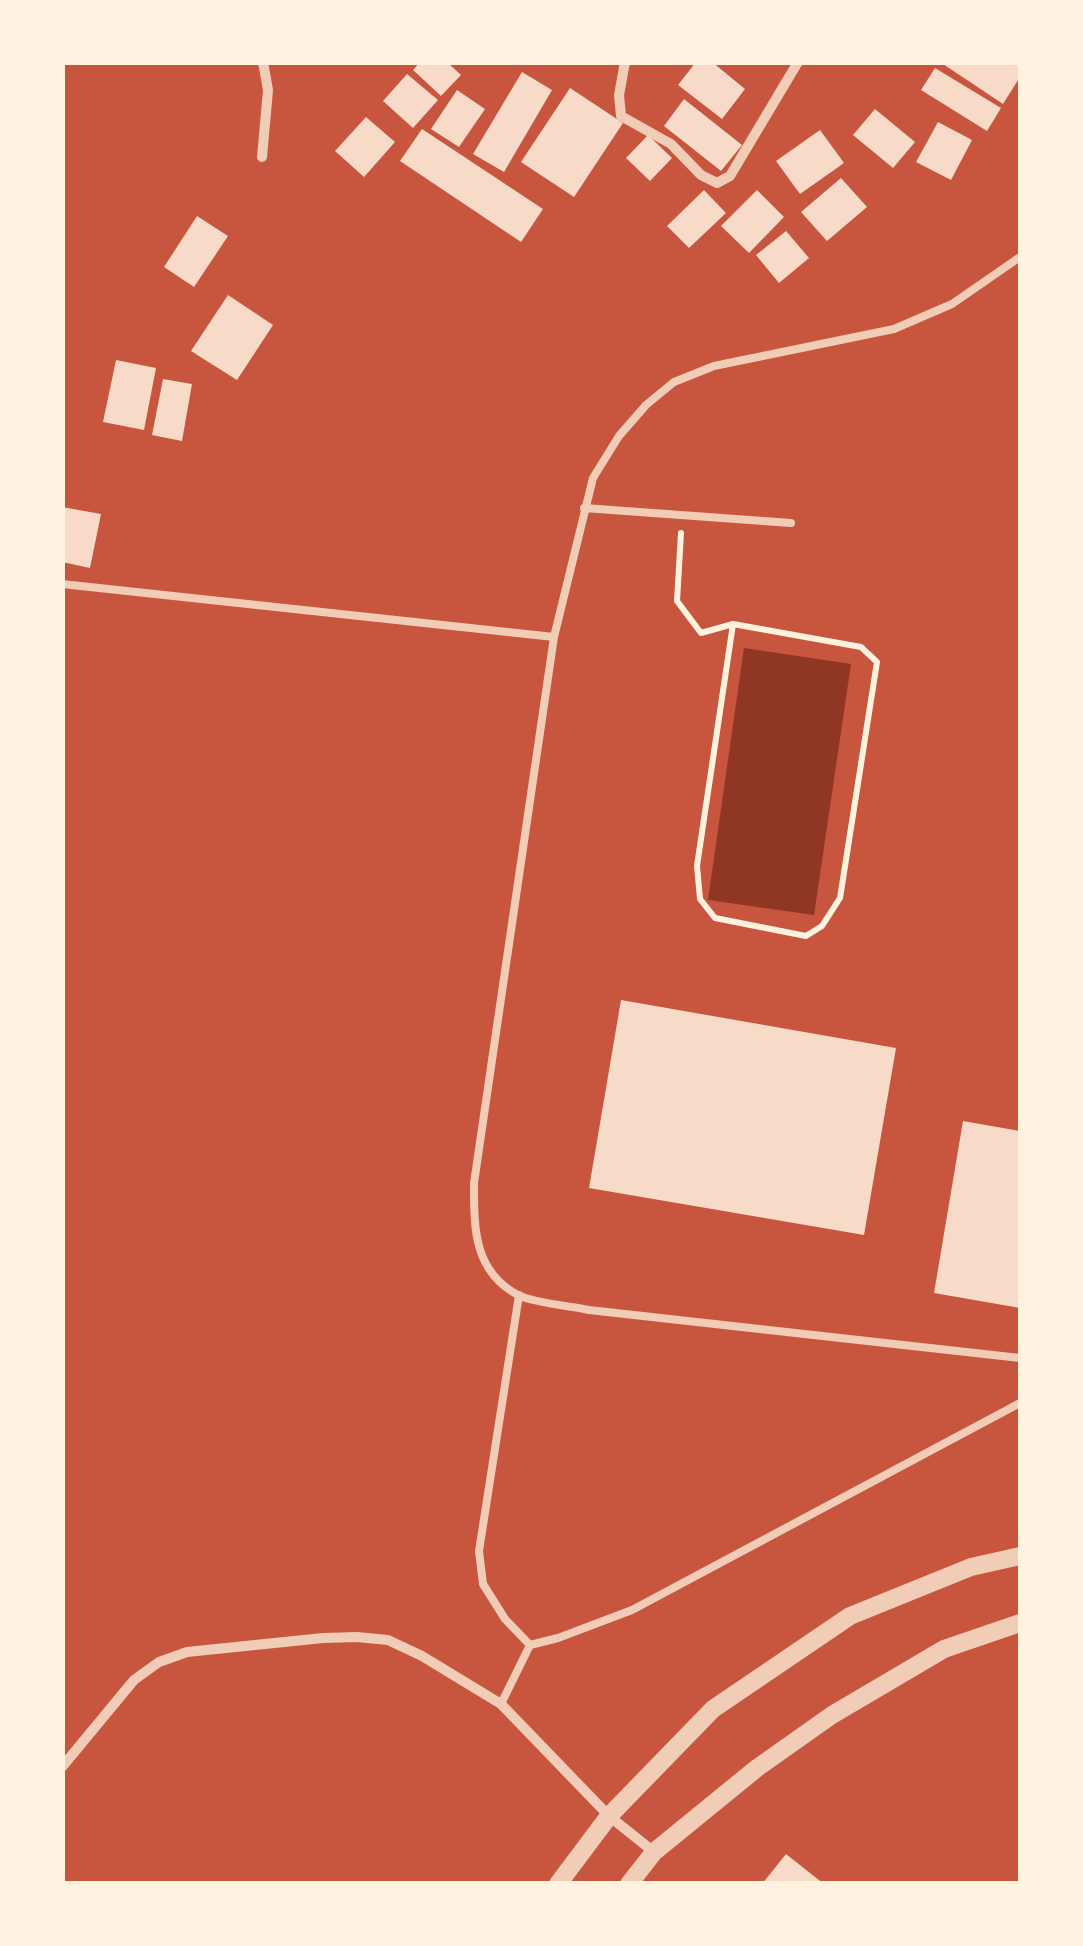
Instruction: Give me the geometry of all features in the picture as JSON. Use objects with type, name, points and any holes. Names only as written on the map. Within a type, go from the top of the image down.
[{"type":"street","points":[[262,157],[268,90],[263,62]]},
{"type":"street","points":[[625,62],[619,96],[621,116],[671,144],[701,175],[717,182],[730,176],[798,62]]},
{"type":"street","points":[[558,1884],[609,1816],[713,1709],[850,1616],[971,1566],[1020,1556]]},
{"type":"street","points":[[628,1884],[654,1852],[756,1768],[832,1715],[944,1650],[1020,1624]]},
{"type":"street","points":[[62,1767],[134,1680],[158,1662],[187,1652],[324,1638],[388,1640],[502,1704],[609,1816],[654,1852]]},
{"type":"lane","points":[[1020,256],[952,304],[894,329],[714,366],[674,382],[646,405],[619,436],[593,478],[554,637],[474,1183],[479,1253],[519,1295],[588,1310],[1020,1358]]},
{"type":"lane","points":[[584,508],[791,523]]},
{"type":"lane","points":[[62,584],[554,637]]},
{"type":"lane","points":[[519,1295],[478,1551],[483,1584],[505,1619],[530,1645]]},
{"type":"lane","points":[[502,1704],[530,1645],[632,1610],[1020,1403]]},
{"type":"path","points":[[682,515],[677,601],[701,634],[733,624],[861,646],[876,662],[840,898],[822,926],[806,936],[715,918],[700,899],[696,866],[733,624]]},
{"type":"shaded area","points":[[744,648],[851,664],[814,915],[708,900]]},
{"type":"building","points":[[420,62],[447,62],[461,75],[441,96],[413,70]]},
{"type":"building","points":[[696,62],[712,62],[745,89],[722,119],[678,85]]},
{"type":"building","points":[[940,62],[1020,62],[1020,77],[1003,104]]},
{"type":"building","points":[[935,68],[1001,108],[987,131],[921,90]]},
{"type":"building","points":[[522,72],[552,90],[504,172],[473,154]]},
{"type":"building","points":[[407,74],[438,100],[413,128],[383,101]]},
{"type":"building","points":[[570,88],[623,123],[574,197],[521,162]]},
{"type":"building","points":[[457,90],[485,109],[459,147],[431,129]]},
{"type":"building","points":[[684,99],[742,145],[721,171],[664,126]]},
{"type":"building","points":[[875,109],[915,142],[893,168],[853,135]]},
{"type":"building","points":[[366,117],[395,142],[364,177],[335,151]]},
{"type":"building","points":[[938,122],[972,140],[951,180],[916,162]]},
{"type":"building","points":[[422,129],[543,209],[521,242],[400,161]]},
{"type":"building","points":[[820,130],[844,163],[800,194],[776,161]]},
{"type":"building","points":[[648,135],[672,158],[650,181],[626,158]]},
{"type":"building","points":[[841,178],[867,207],[827,241],[801,212]]},
{"type":"building","points":[[704,190],[726,213],[689,248],[667,226]]},
{"type":"building","points":[[757,190],[784,217],[749,253],[721,226]]},
{"type":"building","points":[[197,216],[228,236],[194,287],[164,267]]},
{"type":"building","points":[[786,231],[809,258],[779,283],[756,255]]},
{"type":"building","points":[[228,295],[273,325],[237,380],[191,351]]},
{"type":"building","points":[[116,360],[156,368],[144,430],[103,422]]},
{"type":"building","points":[[163,379],[192,384],[182,441],[152,435]]},
{"type":"building","points":[[62,507],[101,514],[90,568],[62,562]]},
{"type":"building","points":[[621,1000],[896,1048],[864,1235],[589,1188]]},
{"type":"building","points":[[963,1121],[1020,1131],[1020,1308],[934,1293]]},
{"type":"building","points":[[786,1854],[824,1884],[762,1884]]}]
